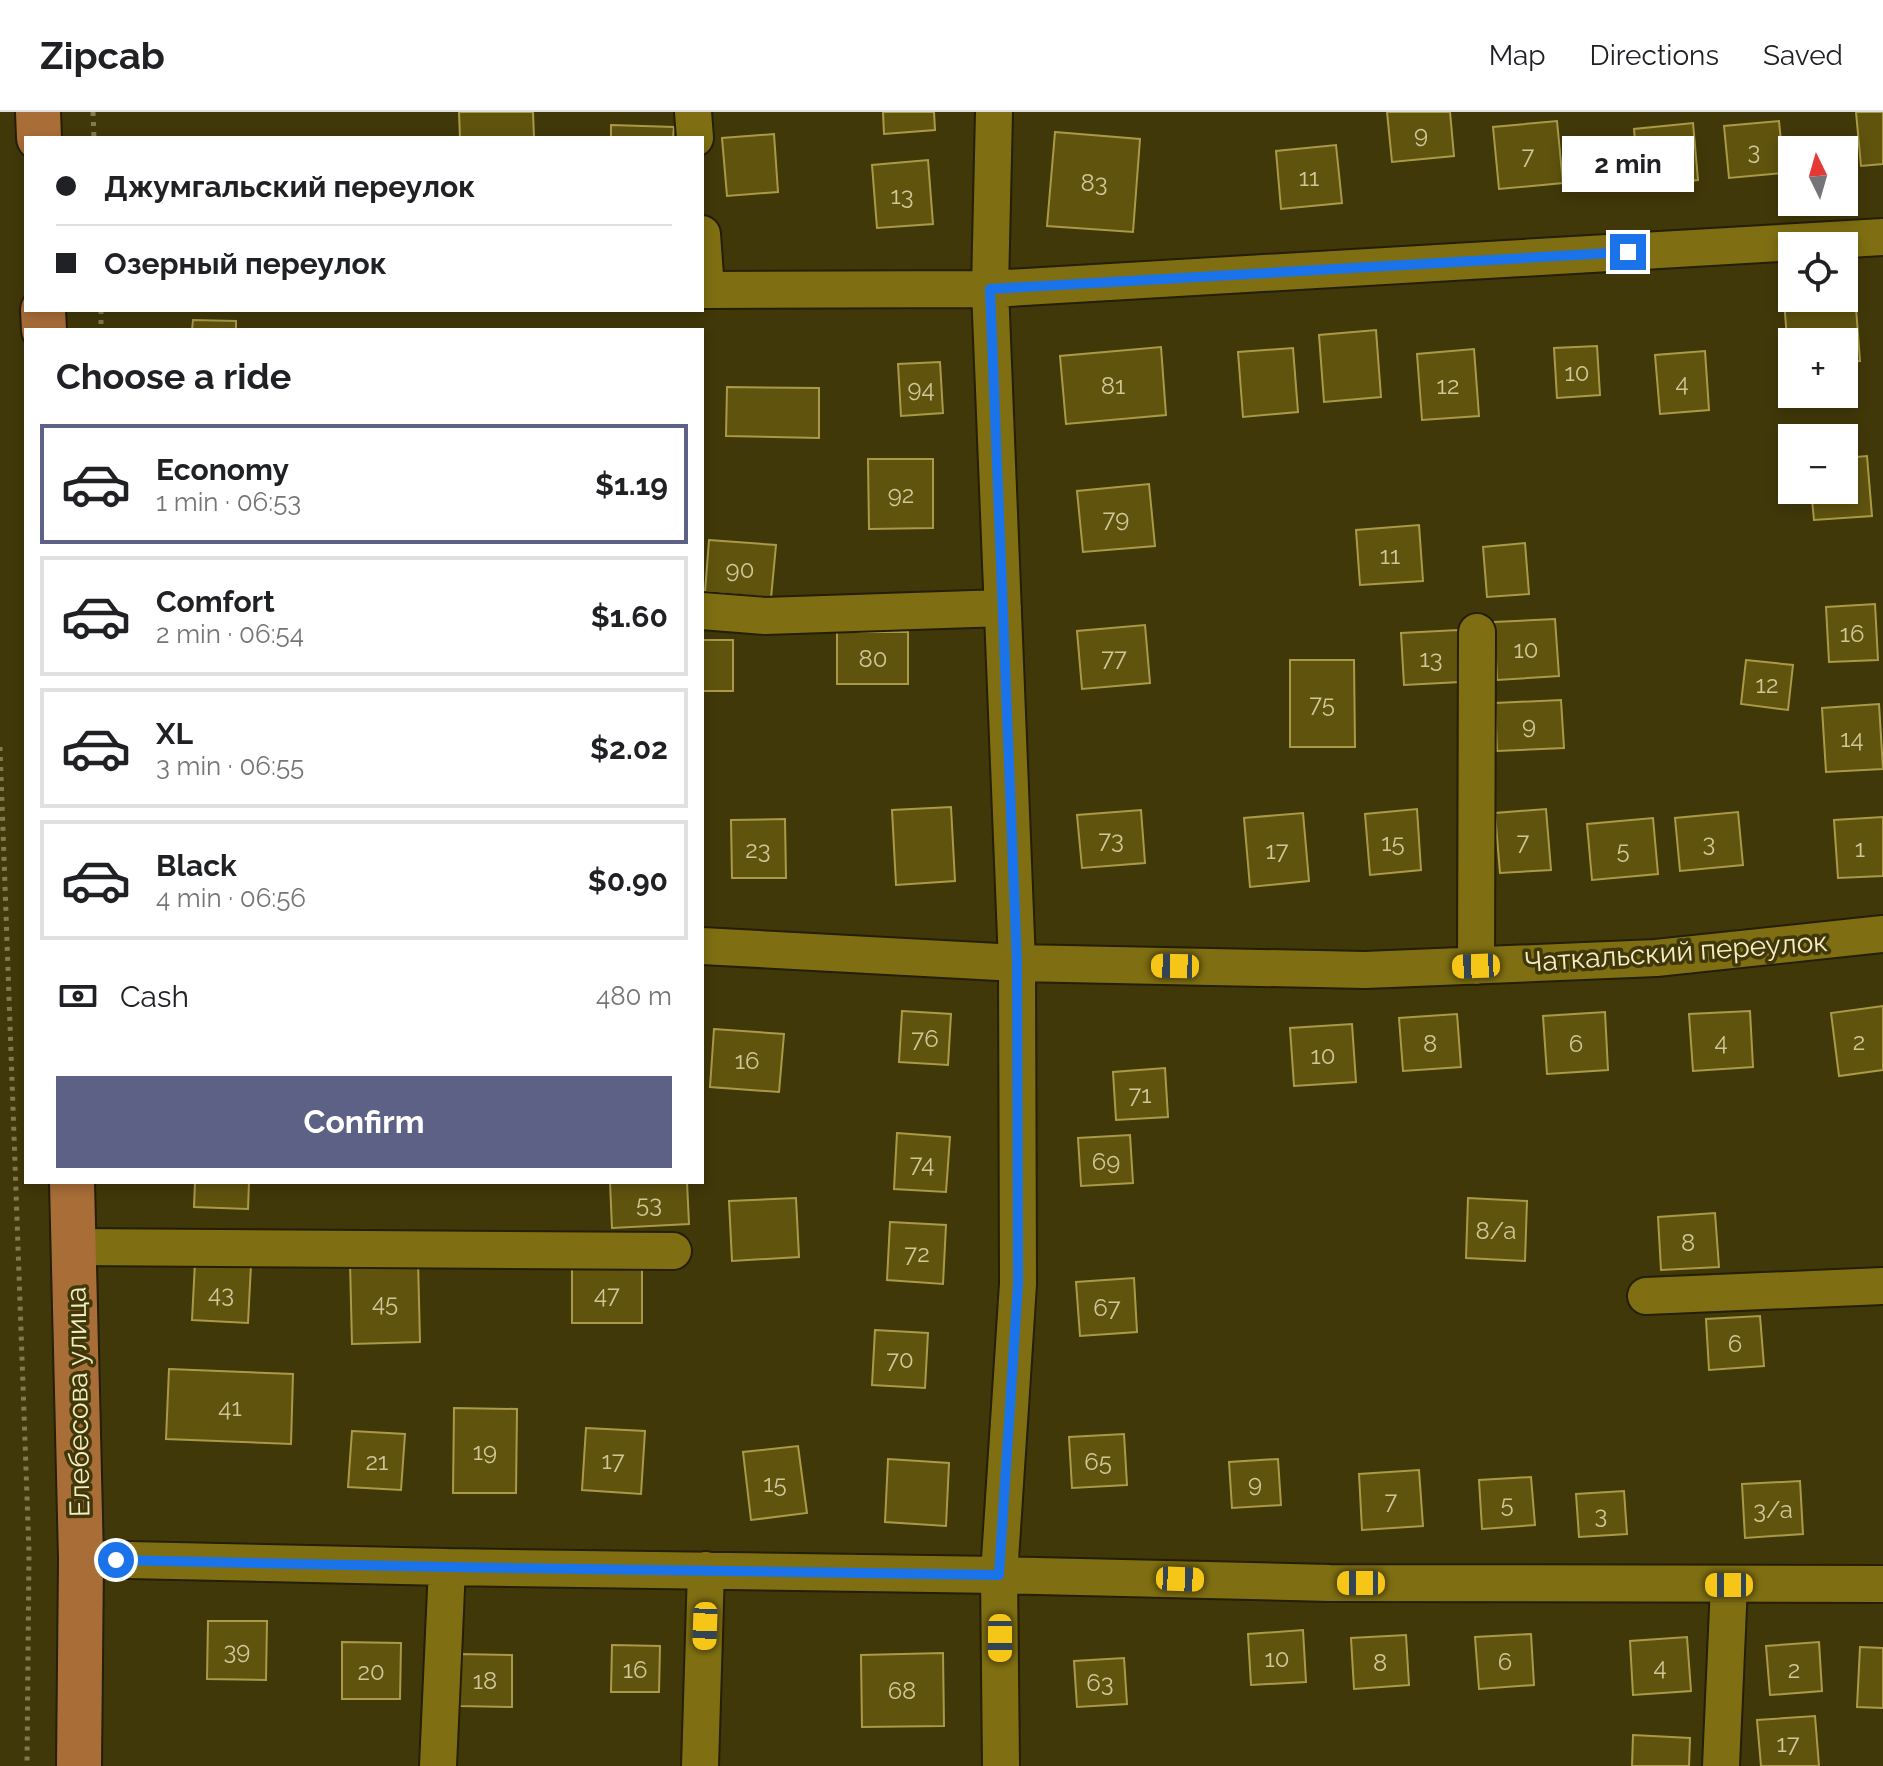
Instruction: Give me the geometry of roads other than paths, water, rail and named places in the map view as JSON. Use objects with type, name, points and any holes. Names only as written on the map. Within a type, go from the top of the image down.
[{"type":"main road","points":[[38,112],[39,136]]},
{"type":"main road","name":"Елебесова улица","points":[[72,1184],[81,1559],[79,1766]]},
{"type":"street","points":[[693,112],[695,136]]},
{"type":"street","points":[[994,112],[990,289],[1017,963],[1018,1284],[999,1575],[1001,1766]]},
{"type":"street","points":[[704,290],[990,289],[1883,237]]},
{"type":"street","points":[[704,611],[765,616],[1003,608]]},
{"type":"street","points":[[1476,966],[1477,632]]},
{"type":"street","name":"Чаткальский переулок","points":[[704,946],[1017,963],[1365,970],[1656,958],[1883,934]]},
{"type":"street","points":[[74,1247],[673,1251]]},
{"type":"street","points":[[1646,1296],[1883,1286]]},
{"type":"street","points":[[81,1559],[1330,1583],[1883,1584]]},
{"type":"street","points":[[438,1766],[447,1567]]},
{"type":"street","points":[[700,1766],[706,1570]]},
{"type":"street","points":[[1721,1766],[1729,1585]]}]
